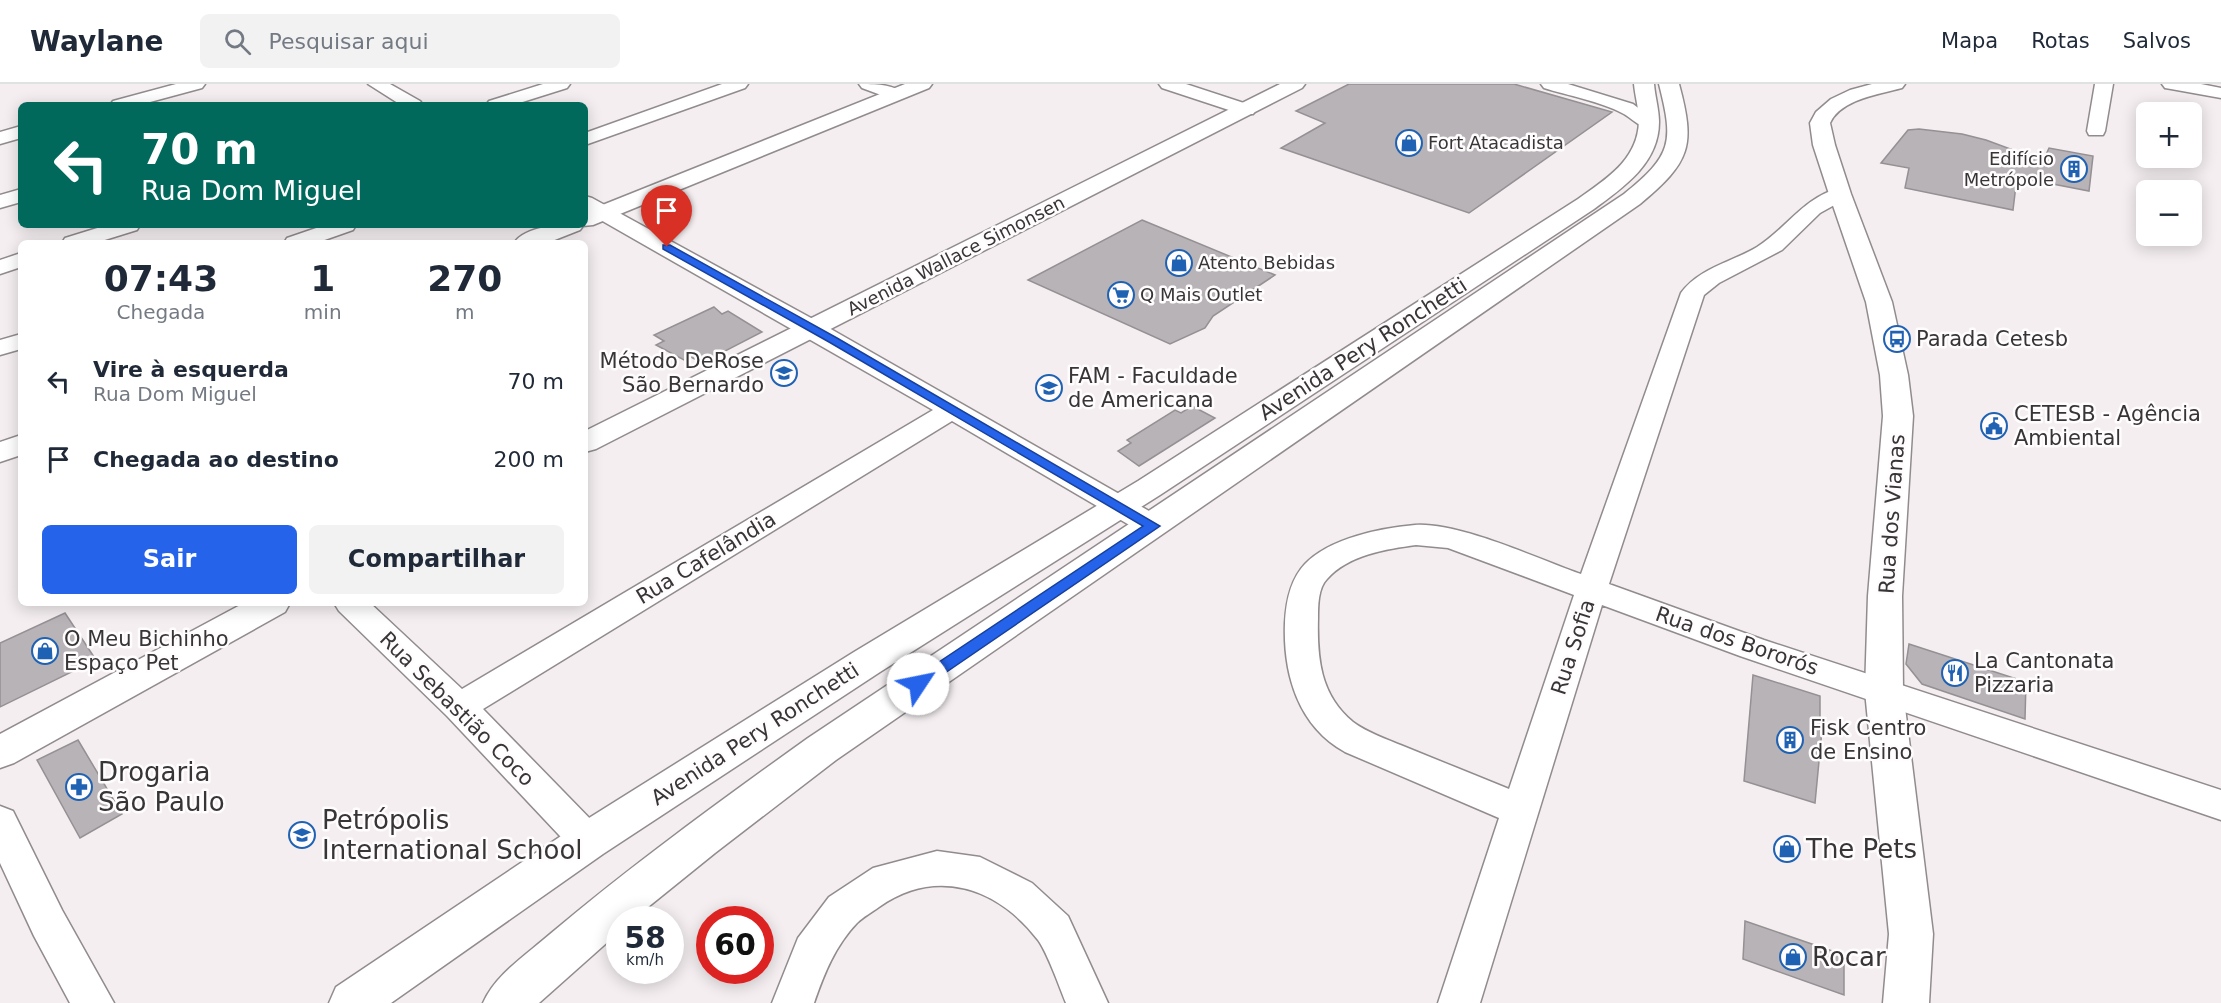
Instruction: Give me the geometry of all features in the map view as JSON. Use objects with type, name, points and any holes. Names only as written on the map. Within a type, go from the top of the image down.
[{"type":"main road","points":[[591,211],[922,84]]},
{"type":"main road","name":"Avenida Pery Ronchetti","points":[[352,1003],[588,841],[867,662],[1120,506],[1586,204],[1636,164],[1647,145],[1649,123],[1644,84]]},
{"type":"main road","name":"Avenida Pery Ronchetti","points":[[506,1003],[574,940],[706,833],[822,749],[1153,526],[1654,182],[1668,168],[1678,142],[1677,113],[1669,84]]},
{"type":"main road","name":"Rua dos Vianas","points":[[1895,84],[1838,103],[1823,116],[1821,131],[1840,194],[1879,302],[1894,375],[1899,416],[1885,596],[1884,691],[1911,934],[1906,1003]]},
{"type":"main road","name":"Avenida Wallace Simonsen","points":[[588,440],[1247,110],[1282,88]]},
{"type":"main road","points":[[534,240],[564,228]]},
{"type":"main road","points":[[0,453],[18,445]]},
{"type":"main road","points":[[0,752],[268,606]]},
{"type":"street","points":[[130,102],[196,84]]},
{"type":"street","points":[[377,84],[409,102]]},
{"type":"street","points":[[504,102],[561,84]]},
{"type":"street","points":[[588,138],[740,84]]},
{"type":"street","points":[[868,84],[895,94]]},
{"type":"street","points":[[1168,84],[1247,110]]},
{"type":"street","points":[[1550,84],[1627,108],[1649,123]]},
{"type":"street","points":[[2096,131],[2104,84]]},
{"type":"street","points":[[2170,84],[2221,93]]},
{"type":"street","points":[[0,138],[18,133]]},
{"type":"street","name":"Rua Sofia","points":[[1459,1003],[1591,590],[1694,293],[1707,281],[1768,250],[1798,225],[1821,201],[1840,194]]},
{"type":"street","points":[[0,202],[18,196]]},
{"type":"street","points":[[591,211],[813,329],[1153,526]]},
{"type":"street","points":[[82,240],[120,228]]},
{"type":"street","points":[[303,240],[337,228]]},
{"type":"street","points":[[0,267],[18,261]]},
{"type":"street","points":[[0,348],[18,342]]},
{"type":"street","name":"Rua Cafelândia","points":[[459,707],[953,409]]},
{"type":"street","name":"Rua dos Bororós","points":[[1520,810],[1370,747],[1339,731],[1319,710],[1307,680],[1300,651],[1303,597],[1313,573],[1327,561],[1348,550],[1402,537],[1427,535],[1455,540],[1752,648],[2221,804]]},
{"type":"street","name":"Rua Sebastião Coco","points":[[353,606],[459,707],[588,841]]},
{"type":"street","points":[[0,822],[48,923],[93,1003]]},
{"type":"street","points":[[793,1003],[812,951],[843,910],[887,880],[937,868],[980,874],[1018,895],[1054,929],[1087,1003]]},
{"type":"building","points":[[1349,84],[1514,84],[1612,112],[1469,213],[1281,148],[1325,123],[1296,111]]},
{"type":"building","points":[[1919,129],[1962,134],[1986,140],[2043,161],[2049,148],[2093,156],[2089,191],[2017,177],[2013,210],[1905,188],[1909,168],[1881,163],[1908,130]]},
{"type":"building","points":[[1142,220],[1275,275],[1213,316],[1205,328],[1170,344],[1028,280]]},
{"type":"building","points":[[714,307],[722,314],[728,311],[762,332],[702,363],[691,357],[684,360],[656,345],[664,341],[654,335]]},
{"type":"building","points":[[1192,406],[1215,418],[1139,466],[1118,451],[1131,443],[1127,440],[1175,410],[1181,413]]},
{"type":"building","name":"O Meu Bichinho Espaço Pet","points":[[65,613],[96,660],[0,707],[0,643]]},
{"type":"building","name":"La Cantonata Pizzaria","points":[[1909,644],[2026,682],[2025,719],[1922,684],[1906,664]]},
{"type":"building","name":"Fisk Centro de Ensino","points":[[1753,675],[1820,696],[1820,730],[1822,730],[1815,803],[1744,781]]},
{"type":"building","name":"Drogaria São Paulo","points":[[78,740],[122,814],[80,838],[37,760]]},
{"type":"building","name":"Rocar","points":[[1745,921],[1844,955],[1844,995],[1743,959]]},
{"type":"place","name":"Fort Atacadista","points":[[1409,143]]},
{"type":"place","name":"Edifício Metrópole","points":[[2074,169]]},
{"type":"place","name":"Atento Bebidas","points":[[1179,263]]},
{"type":"place","name":"Q Mais Outlet","points":[[1121,295]]},
{"type":"place","name":"Parada Cetesb","points":[[1897,339]]},
{"type":"place","name":"Método DeRose São Bernardo","points":[[784,373]]},
{"type":"place","name":"FAM - Faculdade de Americana","points":[[1049,388]]},
{"type":"place","name":"CETESB - Agência Ambiental","points":[[1994,426]]},
{"type":"place","name":"O Meu Bichinho Espaço Pet","points":[[45,651]]},
{"type":"place","name":"La Cantonata Pizzaria","points":[[1955,673]]},
{"type":"place","name":"Fisk Centro de Ensino","points":[[1790,740]]},
{"type":"place","name":"Drogaria São Paulo","points":[[79,787]]},
{"type":"place","name":"Petrópolis International School","points":[[302,835]]},
{"type":"place","name":"The Pets","points":[[1787,849]]},
{"type":"place","name":"Rocar","points":[[1793,957]]},
{"type":"route","points":[[667,247],[833,340],[1153,526],[918,684]]}]
